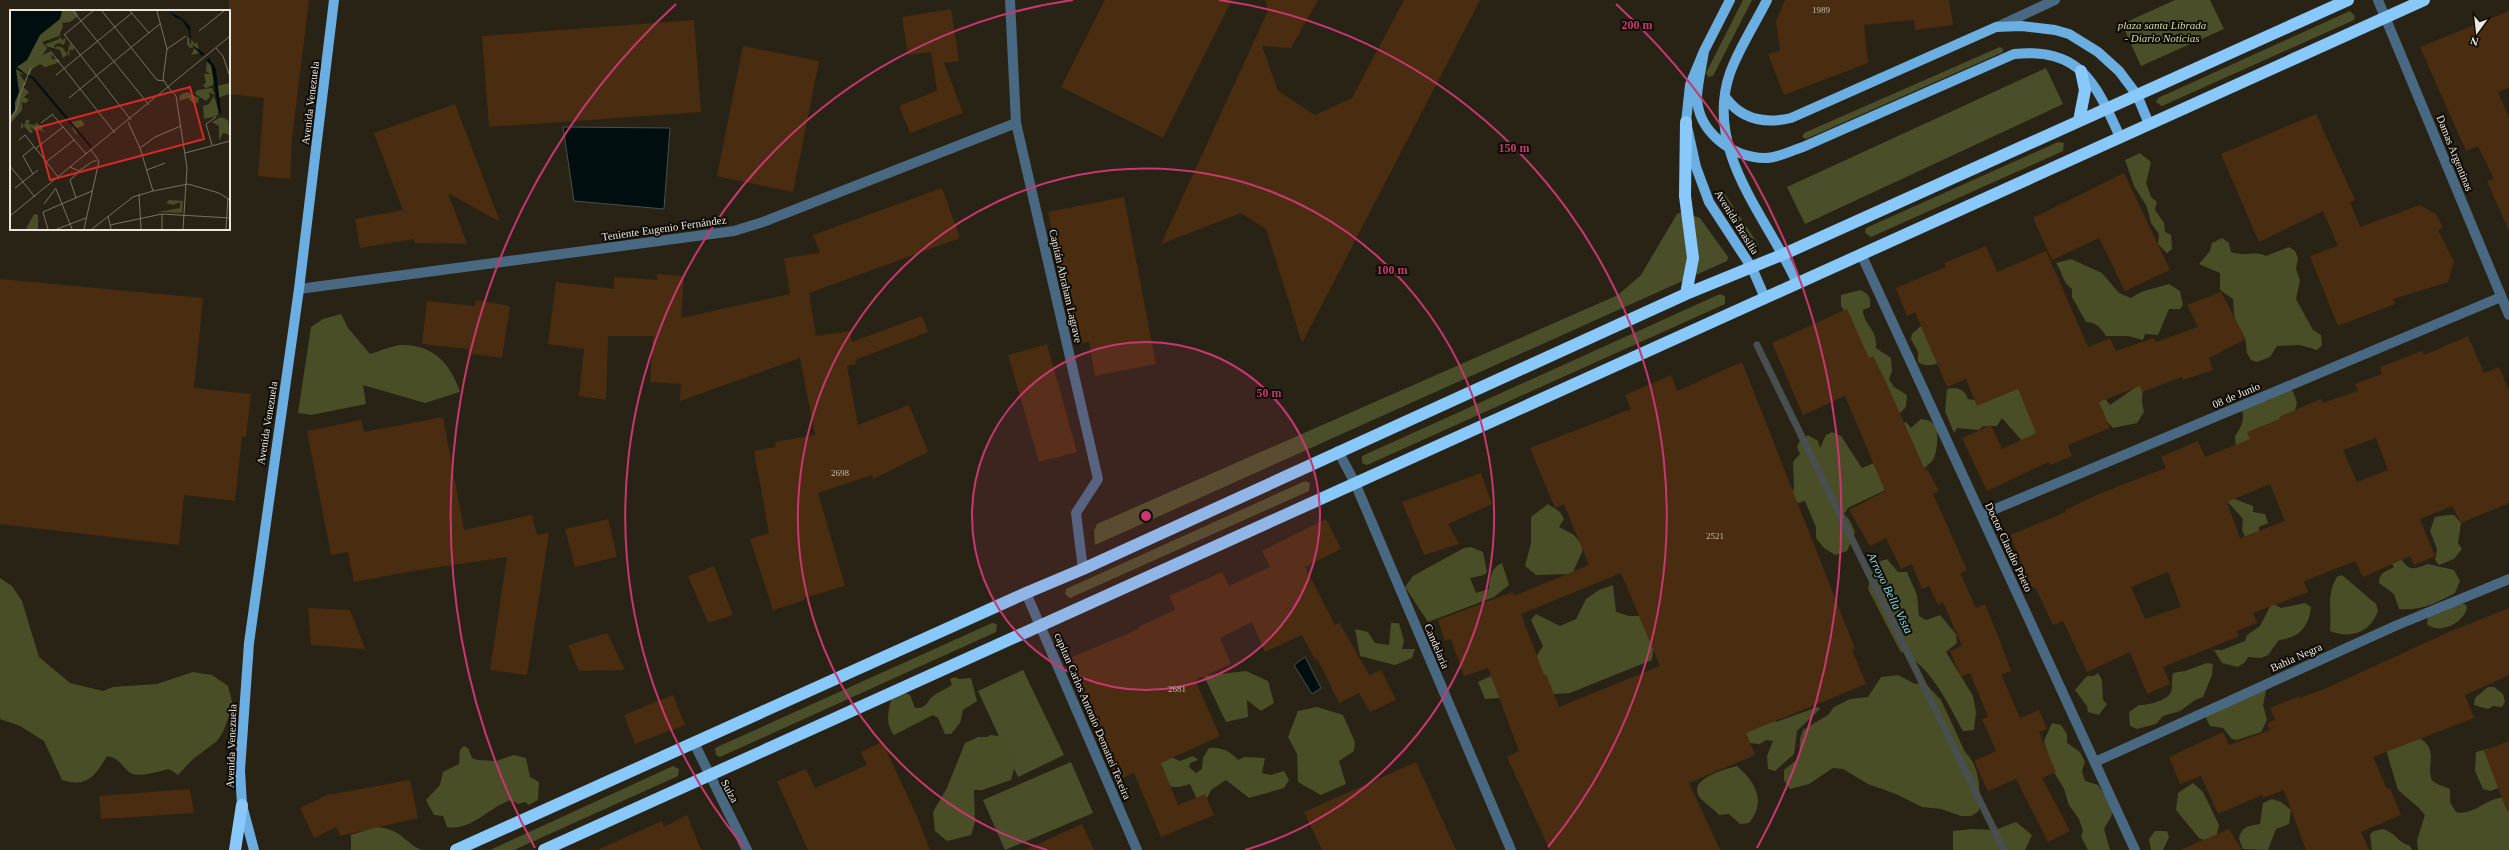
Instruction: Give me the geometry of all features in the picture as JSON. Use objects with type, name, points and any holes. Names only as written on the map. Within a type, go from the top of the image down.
[{"type":"highway","points":[[456,850],[1026,592],[1083,569],[1338,451],[1686,294],[1784,254],[2348,0]]},
{"type":"highway","points":[[544,850],[2424,0]]},
{"type":"highway","points":[[2079,121],[2085,90],[2081,71]]},
{"type":"highway","points":[[1686,122],[1685,196],[1693,258],[1686,294]]},
{"type":"highway","points":[[235,850],[242,805]]},
{"type":"main road","name":"Avenida Venezuela","points":[[254,850],[242,805],[240,770],[249,643],[299,289],[334,0]]},
{"type":"main road","name":"Avenida Brasilia","points":[[1730,0],[1704,51],[1690,85],[1686,122],[1696,167],[1709,202],[1752,268],[1765,298]]},
{"type":"main road","name":"Avenida Brasilia","points":[[1767,0],[1730,74],[1724,120],[1729,148],[1746,192],[1784,254],[1797,283]]},
{"type":"main road","points":[[1726,98],[1734,109],[1755,120],[1769,122],[1791,118],[1996,27],[2037,26],[2070,34],[2098,52],[2119,71],[2136,95],[2149,124]]},
{"type":"main road","points":[[1704,51],[1697,97],[1702,114],[1712,135],[1729,148],[1751,156],[1778,156],[2014,54],[2054,55],[2081,71],[2100,94],[2120,137]]},
{"type":"street","name":"Capitán Abraham Lagrave","points":[[1010,0],[1016,123],[1098,480],[1076,514],[1083,569]]},
{"type":"street","points":[[1996,27],[2055,0]]},
{"type":"street","name":"Damas Argentinas","points":[[2378,0],[2509,315]]},
{"type":"street","name":"Teniente Eugenio Fernández","points":[[299,289],[734,231],[763,222],[1016,123]]},
{"type":"street","name":"Doctor Claudio Prieto","points":[[1861,254],[2136,850]]},
{"type":"street","name":"08 de Junio","points":[[1981,515],[2501,297]]},
{"type":"street","name":"Candelaria","points":[[1338,451],[1354,483],[1511,850]]},
{"type":"street","name":"Bahia Negra","points":[[2095,762],[2395,626],[2509,579]]},
{"type":"street","name":"capitan Carlos Antonio Demattei Texeira","points":[[1026,592],[1137,850]]},
{"type":"street","name":"Suiza","points":[[694,743],[708,776],[747,850]]},
{"type":"green space","points":[[1743,0],[1752,0],[1713,76],[1708,77],[1706,73]]},
{"type":"green space","name":"plaza santa Librada - Diario Noticias","points":[[2175,0],[2210,0],[2224,29],[2141,66],[2122,24]]},
{"type":"green space","points":[[2350,11],[2355,16],[2354,20],[2162,106],[2156,102],[2158,98]]},
{"type":"green space","points":[[2000,47],[2003,49],[2003,52],[1806,139],[1802,137],[1804,133]]},
{"type":"green space","points":[[2046,68],[2063,104],[1805,224],[1787,187]]},
{"type":"green space","points":[[2058,142],[2064,143],[2063,151],[1871,237],[1865,233],[1866,228]]},
{"type":"green space","points":[[2140,153],[2151,162],[2146,183],[2151,197],[2157,202],[2155,210],[2164,223],[2165,232],[2171,235],[2172,249],[2167,253],[2158,244],[2159,234],[2151,223],[2147,207],[2134,186],[2125,160]]},
{"type":"green space","points":[[1724,193],[1758,244],[1756,250],[1752,248],[1727,210],[1728,205],[1722,194]]},
{"type":"green space","points":[[1682,212],[1700,218],[1728,257],[1727,261],[1095,545],[1094,531],[1097,524],[1618,295],[1641,275],[1677,214]]},
{"type":"green space","points":[[2222,238],[2229,243],[2231,252],[2241,254],[2262,254],[2266,256],[2289,247],[2295,251],[2298,258],[2296,269],[2300,280],[2296,299],[2313,330],[2321,335],[2322,345],[2317,350],[2300,345],[2277,346],[2270,357],[2257,362],[2251,360],[2247,353],[2245,337],[2239,329],[2234,315],[2233,299],[2220,290],[2220,273],[2199,264],[2210,251],[2212,243]]},
{"type":"green space","points":[[2071,259],[2102,273],[2119,293],[2131,298],[2141,292],[2169,284],[2180,291],[2183,305],[2180,309],[2169,309],[2158,335],[2145,334],[2143,340],[2128,336],[2106,336],[2098,326],[2093,323],[2086,322],[2072,297],[2072,289],[2064,280],[2056,263]]},
{"type":"green space","points":[[1860,290],[1866,293],[1870,298],[1870,307],[1863,310],[1865,320],[1875,336],[1876,348],[1891,358],[1892,371],[1889,379],[1894,387],[1907,395],[1906,407],[1898,415],[1891,415],[1852,322],[1841,306],[1841,295]]},
{"type":"green space","points":[[1720,294],[1725,296],[1725,304],[1367,465],[1362,463],[1362,456]]},
{"type":"green space","points":[[341,314],[348,328],[370,354],[389,347],[401,345],[422,348],[431,352],[446,365],[460,392],[425,403],[363,385],[366,404],[311,415],[298,413],[311,327],[323,319]]},
{"type":"green space","points":[[1921,326],[1936,327],[1949,359],[1930,365],[1918,362],[1918,352],[1911,339],[1912,334]]},
{"type":"green space","points":[[2014,382],[2043,434],[2024,443],[2002,418],[1997,426],[1983,426],[1979,430],[1957,428],[1954,433],[1945,411],[1947,389],[1957,388],[1965,393],[1968,399],[1975,400]]},
{"type":"green space","points":[[2143,382],[2142,402],[2144,412],[2137,423],[2113,428],[2102,416],[2097,398],[2102,395],[2110,405]]},
{"type":"green space","points":[[2286,388],[2293,391],[2297,403],[2293,417],[2236,448],[2235,436],[2242,424],[2242,409],[2254,403],[2270,400],[2272,392]]},
{"type":"green space","points":[[1921,419],[1931,422],[1935,425],[1937,430],[1937,444],[1934,458],[1920,471],[1908,478],[1848,508],[1844,514],[1849,519],[1855,532],[1847,551],[1835,555],[1824,548],[1816,538],[1816,527],[1805,501],[1798,503],[1791,499],[1794,487],[1793,462],[1800,454],[1797,447],[1800,440],[1808,435],[1818,441],[1820,448],[1826,435],[1832,432],[1841,436],[1862,468],[1908,449],[1897,426],[1906,422],[1911,428]]},
{"type":"green space","points":[[1305,481],[1310,483],[1309,491],[1070,598],[1065,594],[1066,589]]},
{"type":"green space","points":[[2232,498],[2253,506],[2253,512],[2265,514],[2268,523],[2259,527],[2259,533],[2245,537],[2242,530],[2243,519],[2227,501]]},
{"type":"green space","points":[[1548,504],[1560,512],[1564,519],[1559,527],[1574,535],[1582,545],[1582,552],[1572,574],[1536,575],[1525,566],[1531,543],[1531,517]]},
{"type":"green space","points":[[2454,515],[2461,523],[2458,543],[2462,549],[2454,559],[2439,565],[2435,560],[2437,549],[2430,531],[2435,517]]},
{"type":"green space","points":[[1471,547],[1483,552],[1487,572],[1484,575],[1470,578],[1476,593],[1489,589],[1493,570],[1502,563],[1509,585],[1494,597],[1428,622],[1405,587],[1413,576],[1464,548]]},
{"type":"green space","points":[[1887,559],[1898,572],[1907,572],[1917,595],[1919,616],[1926,620],[1940,615],[1956,634],[1957,643],[1946,652],[1973,696],[1976,712],[1974,730],[1963,731],[1944,697],[1929,675],[1921,666],[1900,651],[1868,589],[1871,575],[1878,562]]},
{"type":"green space","points":[[2401,559],[2410,568],[2416,568],[2428,564],[2454,570],[2460,581],[2455,593],[2435,603],[2415,609],[2399,609],[2394,594],[2379,583],[2379,579],[2382,574],[2394,567],[2391,562]]},
{"type":"green space","points":[[2342,575],[2376,604],[2378,611],[2370,625],[2365,629],[2352,634],[2330,631],[2330,597],[2337,577]]},
{"type":"green space","points":[[0,578],[12,586],[22,601],[39,657],[70,683],[103,691],[113,687],[157,684],[193,672],[212,675],[228,686],[233,705],[223,732],[217,741],[192,760],[178,775],[169,769],[143,775],[133,774],[117,760],[107,756],[94,774],[84,781],[71,782],[62,780],[44,741],[20,726],[0,719]]},
{"type":"green space","points":[[1613,585],[1616,612],[1629,616],[1649,616],[1656,630],[1652,660],[1570,693],[1485,699],[1478,682],[1504,670],[1531,665],[1543,646],[1531,620],[1536,614],[1560,626],[1576,619],[1586,599],[1599,590]]},
{"type":"green space","points":[[2272,603],[2281,608],[2305,603],[2311,607],[2308,620],[2302,630],[2292,637],[2279,640],[2268,655],[2261,658],[2248,657],[2245,662],[2238,667],[2222,663],[2214,650],[2222,650],[2245,641],[2247,635],[2260,626]]},
{"type":"green space","points":[[2459,603],[2465,604],[2467,607],[2465,613],[2462,618],[2451,626],[2438,628],[2427,624],[2428,617]]},
{"type":"green space","points":[[992,623],[997,624],[996,632],[720,757],[716,755],[715,748]]},
{"type":"green space","points":[[1391,623],[1399,623],[1404,641],[1402,649],[1415,649],[1412,658],[1395,665],[1360,656],[1355,629],[1368,632],[1375,643],[1389,645]]},
{"type":"green space","points":[[2207,663],[2213,664],[2212,675],[2203,697],[2195,700],[2180,711],[2163,716],[2156,724],[2137,729],[2130,726],[2129,712],[2139,705],[2147,705],[2157,702],[2169,695],[2172,690],[2173,673],[2185,671]]},
{"type":"green space","points":[[1023,670],[1064,755],[1018,777],[978,691]]},
{"type":"green space","points":[[1246,671],[1268,681],[1274,703],[1261,711],[1247,700],[1248,717],[1226,722],[1204,676]]},
{"type":"green space","points":[[2098,673],[2102,680],[2103,700],[2107,704],[2099,715],[2088,712],[2087,706],[2075,690],[2087,676],[2094,676]]},
{"type":"green space","points":[[1898,675],[1915,684],[1924,682],[1941,700],[1965,752],[1970,758],[1977,772],[1979,811],[1971,816],[1961,816],[1941,809],[1922,807],[1896,794],[1868,784],[1843,769],[1833,768],[1809,784],[1790,789],[1784,780],[1784,770],[1799,758],[1800,739],[1803,730],[1828,715],[1834,707],[1850,699],[1868,697],[1881,677]]},
{"type":"green space","points":[[955,677],[959,679],[971,678],[977,701],[963,710],[960,723],[951,734],[945,734],[938,718],[933,715],[894,735],[888,722],[889,707],[892,697],[906,693],[910,695],[915,708],[921,708],[934,695],[952,685],[950,679]]},
{"type":"green space","points":[[2488,687],[2494,687],[2503,694],[2505,702],[2502,707],[2493,706],[2488,709],[2474,705],[2475,698]]},
{"type":"green space","points":[[2265,688],[2266,691],[2263,705],[2267,720],[2261,732],[2237,740],[2232,739],[2223,728],[2210,726],[2204,714]]},
{"type":"green space","points":[[1317,707],[1343,715],[1355,742],[1354,751],[1339,761],[1346,784],[1321,795],[1298,782],[1297,754],[1288,737],[1298,711]]},
{"type":"green space","points":[[1818,707],[1820,709],[1797,731],[1794,754],[1775,771],[1768,769],[1767,756],[1773,741],[1766,740],[1760,744],[1750,743],[1742,726],[1769,715],[1776,722]]},
{"type":"green space","points":[[2052,723],[2061,725],[2067,734],[2067,743],[2080,752],[2085,762],[2082,771],[2085,781],[2098,785],[2111,804],[2112,815],[2104,829],[2110,850],[2088,850],[2081,837],[2083,831],[2079,819],[2069,805],[2064,789],[2054,772],[2044,741]]},
{"type":"green space","points":[[990,735],[1000,736],[1016,762],[1011,780],[982,790],[974,790],[975,822],[971,835],[947,841],[935,831],[933,812],[947,788],[965,743],[978,737],[987,737]]},
{"type":"green space","points":[[2417,737],[2424,741],[2430,752],[2430,775],[2432,780],[2450,789],[2450,802],[2456,812],[2463,813],[2470,811],[2496,799],[2509,799],[2509,850],[2418,850],[2417,840],[2425,815],[2398,790],[2387,753],[2389,748]]},
{"type":"green space","points":[[464,746],[468,748],[472,758],[477,760],[496,761],[514,755],[526,758],[530,777],[539,782],[538,800],[529,805],[525,802],[518,804],[511,800],[503,803],[464,826],[456,828],[447,827],[443,816],[434,815],[426,800],[440,785],[443,772],[459,764],[460,750]]},
{"type":"green space","points":[[1209,748],[1225,750],[1238,760],[1244,757],[1265,758],[1262,773],[1271,775],[1284,771],[1289,780],[1284,788],[1249,798],[1226,780],[1211,790],[1205,802],[1199,804],[1190,784],[1171,787],[1162,777],[1155,765],[1171,757],[1180,761],[1193,756],[1198,760],[1190,763],[1189,767],[1196,773],[1202,769],[1203,758]]},
{"type":"green space","points":[[2488,749],[2494,751],[2503,786],[2491,791],[2483,789],[2475,771],[2476,752]]},
{"type":"green space","points":[[1071,762],[1093,813],[1005,850],[983,800]]},
{"type":"green space","points":[[673,766],[679,769],[678,776],[514,850],[490,850]]},
{"type":"green space","points":[[1737,766],[1753,785],[1758,800],[1754,815],[1749,823],[1740,824],[1729,814],[1719,815],[1701,799],[1697,792],[1698,786],[1708,776]]},
{"type":"green space","points":[[2193,783],[2203,792],[2219,825],[2217,834],[2207,841],[2199,838],[2176,810],[2178,793]]},
{"type":"green space","points":[[2272,799],[2281,802],[2291,810],[2289,824],[2276,829],[2268,850],[2243,849],[2239,839],[2242,831],[2246,827],[2260,824],[2263,803]]},
{"type":"green space","points":[[2016,822],[2032,835],[2025,850],[1953,850],[1953,831],[1972,829],[1995,830]]},
{"type":"green space","points":[[376,827],[393,831],[412,845],[423,850],[351,850],[351,835]]},
{"type":"green space","points":[[2383,829],[2410,846],[2412,850],[2372,850],[2370,834],[2374,831]]},
{"type":"green space","points":[[2155,831],[2167,831],[2169,837],[2163,850],[2151,850],[2149,839]]},
{"type":"shaded area","points":[[563,127],[670,128],[664,209],[574,201]]},
{"type":"shaded area","points":[[1305,657],[1321,688],[1312,694],[1294,665]]},
{"type":"building","points":[[229,0],[309,0],[292,138],[290,179],[258,176],[264,98],[230,94]]},
{"type":"building","points":[[1105,0],[1232,0],[1163,138],[1061,87]]},
{"type":"building","points":[[1265,0],[1318,0],[1291,48],[1262,46],[1278,91],[1315,115],[1352,98],[1404,0],[1480,0],[1302,343],[1266,229],[1241,213],[1161,244],[1268,11]]},
{"type":"building","points":[[1785,0],[1949,0],[1953,25],[1915,30],[1914,20],[1864,25],[1868,63],[1784,95],[1768,54],[1780,51],[1776,21]]},
{"type":"building","points":[[951,9],[959,61],[944,63],[963,113],[910,133],[899,106],[937,91],[931,52],[908,55],[902,17]]},
{"type":"building","points":[[2509,11],[2509,87],[2498,92],[2509,118],[2509,231],[2487,181],[2494,179],[2478,146],[2466,151],[2420,47]]},
{"type":"building","points":[[694,20],[701,112],[489,127],[482,36]]},
{"type":"building","points":[[743,46],[819,61],[793,192],[717,176]]},
{"type":"building","points":[[455,104],[500,222],[448,193],[467,244],[415,243],[414,239],[360,248],[355,219],[403,210],[374,133]]},
{"type":"building","points":[[2316,114],[2355,200],[2350,202],[2360,227],[2420,205],[2436,214],[2443,228],[2438,230],[2454,262],[2448,282],[2393,299],[2395,304],[2338,326],[2310,256],[2338,246],[2323,211],[2259,242],[2221,154]]},
{"type":"building","points":[[2124,173],[2170,270],[2125,291],[2099,238],[2052,260],[2033,218]]},
{"type":"building","points":[[942,188],[960,238],[809,293],[816,336],[850,331],[852,342],[922,316],[928,332],[855,360],[856,364],[847,366],[858,425],[909,405],[928,452],[873,479],[872,475],[818,493],[845,586],[804,598],[805,600],[773,610],[750,539],[769,533],[754,451],[776,447],[775,442],[815,435],[800,358],[680,401],[681,384],[650,382],[653,336],[608,336],[606,400],[579,396],[584,349],[548,344],[556,282],[614,289],[614,277],[657,280],[657,274],[684,276],[681,318],[790,294],[784,258],[820,253],[813,235]]},
{"type":"building","points":[[1124,197],[1156,364],[1095,376],[1089,342],[1074,345],[1048,212]]},
{"type":"building","points":[[1986,246],[1997,272],[2046,251],[2088,347],[2110,338],[2116,351],[2154,338],[2156,342],[2198,327],[2187,305],[2221,292],[2246,339],[2209,358],[2213,370],[2183,380],[2182,377],[2142,392],[2140,386],[2099,402],[2110,428],[2068,445],[2072,456],[2050,465],[2048,462],[1987,491],[1962,438],[1991,425],[2002,449],[2036,433],[2018,389],[1977,406],[1966,379],[1947,387],[1915,312],[1907,316],[1896,288],[1946,267],[1944,263]]},
{"type":"building","points":[[0,279],[203,298],[194,388],[251,394],[246,437],[242,436],[235,501],[184,495],[179,545],[0,524]]},
{"type":"building","points":[[476,300],[510,306],[502,358],[467,353],[468,349],[422,344],[427,301],[475,306]]},
{"type":"building","points":[[1847,309],[1869,358],[1873,356],[1886,382],[1925,470],[1927,469],[1939,491],[1933,494],[1967,570],[1960,573],[1976,608],[1985,604],[2011,671],[2001,674],[2020,718],[2039,710],[2047,729],[2039,732],[2056,772],[2042,778],[2070,831],[2048,842],[2016,779],[1988,791],[1974,761],[1996,751],[1982,719],[1988,717],[1970,673],[1961,677],[1950,651],[1962,646],[1943,602],[1938,605],[1929,586],[1922,589],[1912,564],[1901,569],[1886,538],[1870,546],[1849,510],[1885,491],[1845,396],[1803,415],[1772,343]]},
{"type":"building","points":[[2468,336],[2484,373],[2499,367],[2509,391],[2509,503],[2461,523],[2452,506],[2420,519],[2435,556],[2414,565],[2410,556],[2363,577],[2355,561],[2304,581],[2308,592],[2253,613],[2257,623],[2237,631],[2239,636],[2163,667],[2170,684],[2147,694],[2130,652],[2087,672],[2063,621],[2053,625],[2035,587],[2032,588],[2010,535],[2066,512],[2065,510],[2099,494],[2166,468],[2161,457],[2198,441],[2205,457],[2250,439],[2247,432],[2280,419],[2279,417],[2321,399],[2323,403],[2358,391],[2355,384],[2382,374],[2380,367],[2422,351],[2424,355]],"holes":[[[2376,438],[2388,470],[2357,482],[2343,450]],[[2270,484],[2285,521],[2240,538],[2227,502]],[[2168,572],[2181,607],[2145,619],[2131,587]]]},
{"type":"building","points":[[1047,344],[1077,452],[1039,462],[1008,355]]},
{"type":"building","points":[[1742,362],[1855,649],[1852,650],[1866,684],[1746,733],[1755,755],[1689,783],[1720,850],[1550,850],[1507,757],[1519,751],[1488,668],[1464,676],[1451,639],[1445,641],[1438,620],[1513,592],[1514,596],[1589,565],[1564,504],[1555,508],[1530,448],[1631,409],[1625,395],[1671,375],[1677,391]],"holes":[[[1621,573],[1660,666],[1559,707],[1546,674],[1544,675],[1521,614]]]},
{"type":"building","points":[[443,417],[464,530],[532,515],[537,535],[549,533],[527,675],[490,670],[507,557],[419,570],[354,582],[348,552],[331,555],[307,431],[361,420],[364,432]]},
{"type":"building","points":[[1481,473],[1492,504],[1448,524],[1459,544],[1424,555],[1402,502]]},
{"type":"building","points":[[608,519],[617,557],[575,567],[565,529]]},
{"type":"building","points":[[1326,519],[1341,549],[1305,567],[1335,625],[1339,622],[1369,675],[1381,670],[1396,700],[1370,712],[1359,693],[1339,703],[1317,658],[1315,659],[1302,635],[1265,652],[1252,622],[1220,638],[1231,664],[1195,680],[1220,736],[1161,763],[1178,805],[1205,794],[1214,815],[1161,837],[1134,773],[1115,781],[1065,660],[1139,629],[1138,627],[1175,610],[1169,596],[1222,572],[1229,586],[1270,567],[1262,551]]},
{"type":"building","points":[[714,566],[733,615],[708,623],[688,576]]},
{"type":"building","points":[[308,608],[350,610],[365,649],[311,645]]},
{"type":"building","points":[[2509,608],[2509,675],[2465,695],[2474,718],[2373,757],[2387,789],[2390,788],[2401,815],[2361,832],[2369,850],[2306,850],[2284,790],[2263,798],[2262,795],[2218,814],[2201,776],[2180,784],[2169,757],[2223,732],[2229,745],[2270,730],[2267,723],[2275,720],[2270,708],[2299,696],[2300,698],[2329,687],[2451,631]]},
{"type":"building","points":[[607,633],[625,670],[579,671],[568,645]]},
{"type":"building","points":[[673,695],[685,725],[635,744],[624,715]]},
{"type":"building","points":[[2509,741],[2509,811],[2507,811],[2484,751]]},
{"type":"building","points":[[882,742],[916,814],[930,850],[808,850],[777,781],[806,769],[815,788],[867,765],[861,752]]},
{"type":"building","points":[[1416,762],[1456,850],[1322,850],[1304,812]]},
{"type":"building","points":[[410,780],[418,818],[340,836],[336,827],[314,838],[300,808],[327,795]]},
{"type":"building","points":[[190,789],[194,813],[101,819],[99,796]]},
{"type":"building","points":[[687,815],[701,850],[597,850],[662,821],[664,827]]},
{"type":"building","points":[[1082,824],[1094,850],[1025,850]]},
{"type":"building","points":[[2229,829],[2242,850],[2180,850]]},
{"type":"waterway","name":"Arroyo Bella Vista","points":[[1757,345],[2004,850]]}]
